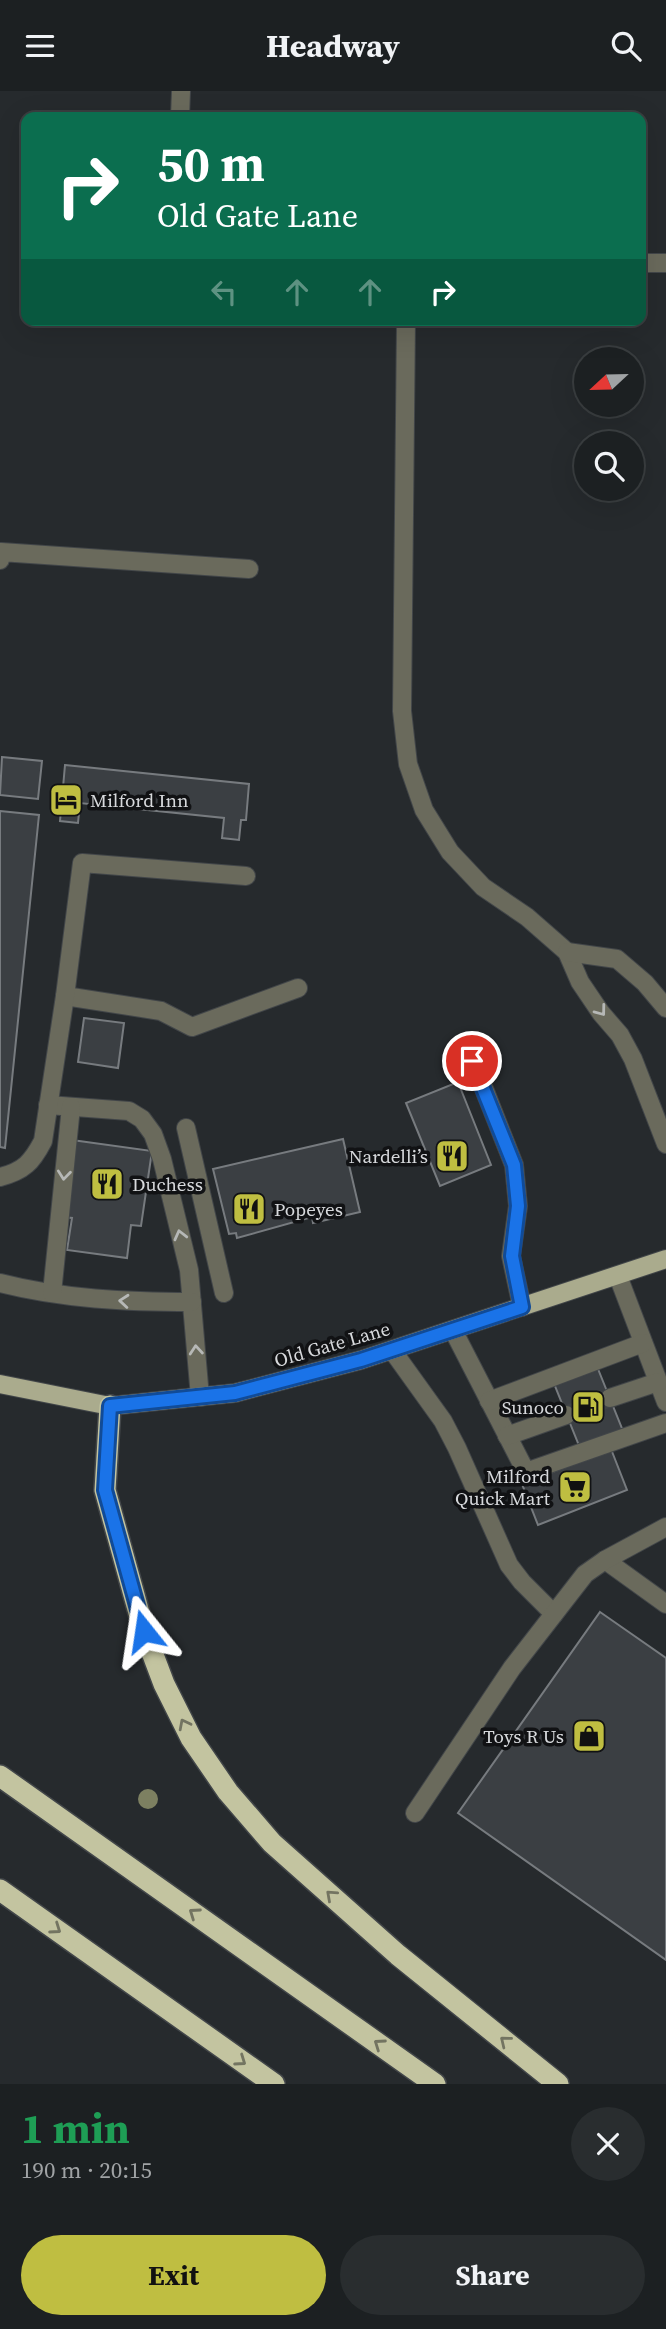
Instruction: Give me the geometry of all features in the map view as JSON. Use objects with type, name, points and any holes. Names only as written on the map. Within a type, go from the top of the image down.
[{"type":"highway","points":[[110,1406],[105,1490],[144,1631],[164,1684],[191,1738],[228,1792],[272,1843],[398,1955],[558,2084]]},
{"type":"highway","points":[[0,1776],[435,2084]]},
{"type":"highway","points":[[0,1890],[274,2084]]},
{"type":"main road","name":"Old Gate Lane","points":[[0,1384],[110,1406],[235,1393],[392,1350],[666,1259]]},
{"type":"lane","points":[[180,112],[181,91]]},
{"type":"lane","points":[[646,263],[666,263]]},
{"type":"lane","points":[[406,326],[402,711],[408,764],[424,810],[450,852],[484,887],[527,917],[567,952],[580,982],[601,1013],[620,1034],[633,1059],[666,1144]]},
{"type":"lane","points":[[0,561],[1,552],[249,569]]},
{"type":"lane","points":[[0,1177],[32,1162],[43,1141],[82,863],[246,876]]},
{"type":"lane","points":[[567,952],[617,959],[645,983],[666,1008]]},
{"type":"lane","points":[[65,996],[161,1011],[192,1027],[298,988]]},
{"type":"lane","points":[[472,1061],[514,1165],[518,1206],[512,1256],[522,1307]]},
{"type":"lane","points":[[48,1105],[128,1111],[142,1119],[153,1134],[162,1159],[189,1270],[200,1397]]},
{"type":"lane","points":[[52,1293],[71,1107]]},
{"type":"lane","points":[[187,1128],[224,1293]]},
{"type":"lane","points":[[618,1276],[666,1402]]},
{"type":"lane","points":[[0,1283],[34,1292],[133,1302],[192,1302]]},
{"type":"lane","points":[[453,1330],[526,1472],[666,1423]]},
{"type":"lane","points":[[489,1401],[643,1343]]},
{"type":"lane","points":[[392,1350],[453,1439],[509,1565],[554,1614]]},
{"type":"lane","points":[[610,1398],[658,1382]]},
{"type":"lane","points":[[507,1436],[566,1415]]},
{"type":"lane","points":[[415,1812],[512,1668],[585,1574],[666,1527]]},
{"type":"lane","points":[[605,1560],[666,1604]]},
{"type":"building","points":[[2,757],[42,761],[38,799],[0,795]]},
{"type":"building","points":[[65,765],[249,784],[246,820],[241,820],[239,840],[222,838],[224,818],[80,803],[78,823],[60,821]]},
{"type":"building","points":[[0,811],[39,815],[5,1148],[0,1147]]},
{"type":"building","points":[[84,1018],[124,1023],[118,1068],[78,1062]]},
{"type":"building","points":[[458,1082],[491,1165],[440,1186],[406,1103]]},
{"type":"building","points":[[343,1139],[360,1212],[313,1223],[312,1217],[237,1238],[236,1233],[229,1234],[213,1169]]},
{"type":"building","name":"Duchess","points":[[72,1140],[152,1151],[141,1226],[131,1225],[127,1258],[67,1250],[72,1218],[62,1217]]},
{"type":"building","name":"Sunoco","points":[[596,1364],[623,1431],[580,1448],[553,1381]]},
{"type":"building","name":"Milford Quick Mart","points":[[611,1449],[627,1490],[538,1525],[522,1484]]},
{"type":"building","name":"Toys R Us","points":[[600,1612],[666,1658],[666,1960],[458,1813]]},
{"type":"tunnel","points":[[566,1415],[610,1398]]},
{"type":"place","name":"Milford Inn","points":[[66,800]]},
{"type":"place","name":"Nardelli’s","points":[[452,1156]]},
{"type":"place","name":"Duchess","points":[[107,1184]]},
{"type":"place","name":"Popeyes","points":[[249,1209]]},
{"type":"place","name":"Sunoco","points":[[588,1407]]},
{"type":"place","name":"Milford Quick Mart","points":[[575,1487]]},
{"type":"place","name":"Toys R Us","points":[[589,1736]]},
{"type":"route","points":[[144,1631],[105,1490],[110,1406],[235,1393],[361,1360],[522,1307],[512,1256],[518,1206],[514,1165],[472,1061]]}]
